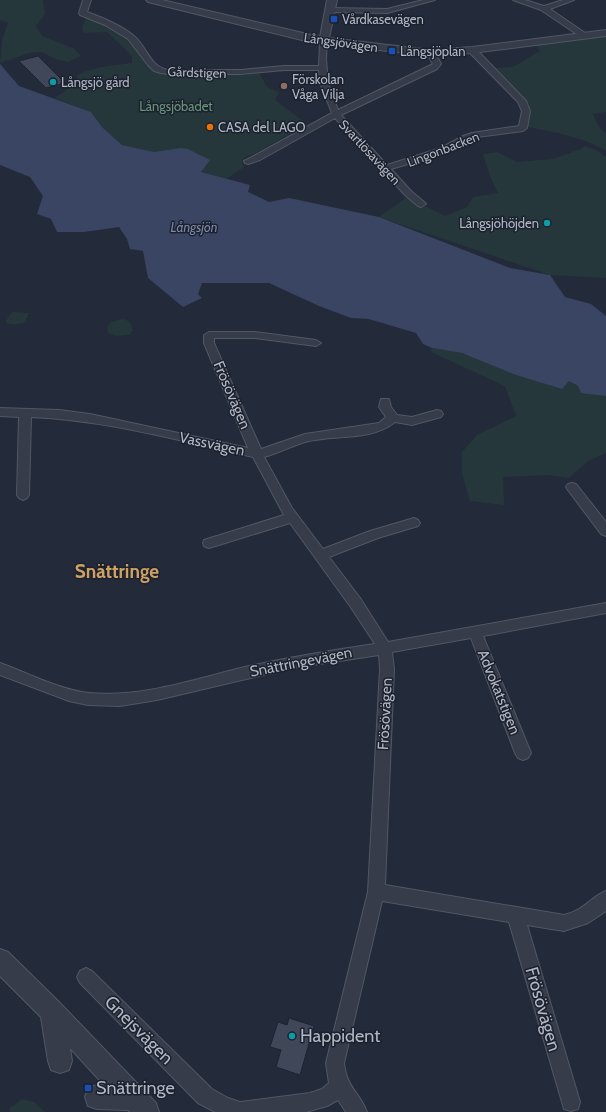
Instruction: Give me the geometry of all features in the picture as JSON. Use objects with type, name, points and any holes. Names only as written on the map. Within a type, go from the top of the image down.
[{"type":"street","name":"Gårdstigen","points":[[87,0],[83,14],[112,26],[131,38],[140,47],[154,68],[160,70],[168,72],[241,72],[284,68],[322,68]]},
{"type":"street","name":"Långsjövägen","points":[[152,0],[307,38],[431,53],[472,50],[606,33]]},
{"type":"street","name":"Svartlösavägen","points":[[332,0],[324,41],[322,68],[324,83],[336,114],[384,168],[421,204]]},
{"type":"street","points":[[330,10],[387,11],[431,0]]},
{"type":"street","points":[[517,0],[544,8],[584,35]]},
{"type":"street","points":[[544,8],[570,0]]},
{"type":"street","name":"Lingonbacken","points":[[384,168],[420,159],[454,146],[466,138],[481,133],[523,128],[526,111],[522,101],[472,50]]},
{"type":"street","points":[[248,161],[257,158],[336,114],[434,67],[437,64],[431,53]]},
{"type":"street","name":"Frösövägen","points":[[316,343],[255,335],[209,335],[209,343],[257,454],[292,517],[355,602],[385,648],[387,669],[376,892],[335,1063],[339,1087]]},
{"type":"street","points":[[385,402],[385,407],[393,418],[412,421],[437,414]]},
{"type":"street","name":"Vassvägen","points":[[0,412],[59,414],[90,418],[257,454],[270,451],[305,438],[375,429],[383,426],[393,418]]},
{"type":"street","points":[[23,495],[25,412]]},
{"type":"street","points":[[572,487],[606,531]]},
{"type":"street","points":[[209,543],[292,517]]},
{"type":"street","points":[[320,555],[375,534],[414,523]]},
{"type":"street","name":"Snättringevägen","points":[[0,669],[69,695],[88,699],[120,700],[157,694],[293,662],[385,648],[606,608]]},
{"type":"street","name":"Advokatstigen","points":[[475,632],[523,753]]},
{"type":"street","points":[[376,892],[564,923],[576,921],[593,912],[606,899]]},
{"type":"street","name":"Frösövägen","points":[[516,916],[571,1102]]},
{"type":"street","points":[[0,945],[28,986]]},
{"type":"street","points":[[0,960],[28,986],[141,1105]]},
{"type":"street","name":"Gnejsvägen","points":[[86,977],[205,1096],[225,1106],[240,1111],[310,1102],[327,1097],[339,1087]]},
{"type":"street","points":[[50,1010],[60,1061]]},
{"type":"street","points":[[339,1087],[358,1112]]},
{"type":"street","points":[[97,1097],[141,1105]]},
{"type":"green space","points":[[0,0],[43,0],[45,14],[36,26],[42,36],[73,48],[81,56],[68,62],[55,59],[42,52],[29,53],[0,63],[2,40],[8,23],[0,20]]},
{"type":"green space","name":"Långsjöbadet","points":[[88,15],[131,38],[151,68],[163,73],[242,75],[259,73],[267,87],[279,92],[275,100],[307,124],[256,153],[245,157],[242,162],[244,167],[226,179],[201,172],[180,148],[154,152],[122,145],[102,127],[91,112],[55,98],[78,82],[77,75],[97,68],[132,63],[132,56],[107,32],[83,33],[82,27]]},
{"type":"green space","points":[[606,34],[606,112],[593,114],[599,127],[606,134],[606,151],[579,139],[528,127],[530,111],[525,100],[493,68],[513,67],[540,51],[535,44]]},
{"type":"green space","points":[[584,146],[596,150],[606,157],[606,278],[550,275],[379,217],[407,197],[445,216],[467,207],[473,197],[498,193],[490,176],[483,154],[497,152],[517,162],[553,159],[581,149]]},
{"type":"green space","points":[[12,312],[29,313],[25,322],[20,324],[7,323],[6,321]]},
{"type":"green space","points":[[124,319],[130,322],[132,330],[130,335],[116,336],[108,333],[107,329],[109,324],[114,321]]},
{"type":"green space","points":[[606,345],[606,453],[588,461],[569,478],[548,475],[503,477],[504,505],[470,501],[462,473],[462,452],[477,435],[516,416],[505,386],[431,352],[432,348],[462,353],[513,374],[569,381],[578,386]]},
{"type":"green space","points":[[22,1099],[34,1102],[45,1112],[10,1112],[9,1109]]},
{"type":"water","name":"Långsjön","points":[[0,64],[19,86],[91,112],[102,127],[122,145],[154,152],[180,148],[188,149],[210,160],[201,172],[250,185],[248,192],[269,202],[289,198],[379,217],[510,268],[550,275],[565,297],[591,304],[606,316],[606,396],[581,393],[578,386],[569,381],[562,389],[513,374],[462,353],[432,348],[423,344],[416,333],[369,319],[351,318],[319,306],[269,283],[202,283],[198,294],[202,298],[183,307],[148,278],[143,251],[130,249],[127,239],[119,227],[84,232],[57,232],[51,219],[37,214],[43,196],[30,177],[0,165]]},
{"type":"building","points":[[38,56],[65,83],[46,88],[19,61]]},
{"type":"building","name":"Happident","points":[[289,1018],[314,1026],[300,1075],[276,1067],[281,1050],[270,1047],[278,1022],[287,1025]]},
{"type":"place","name":"Vårdkasevägen","points":[[334,19]]},
{"type":"place","name":"Långsjöplan","points":[[392,51]]},
{"type":"place","name":"Långsjö gård","points":[[53,82]]},
{"type":"place","name":"Förskolan Våga Vilja","points":[[284,86]]},
{"type":"place","name":"CASA del LAGO","points":[[210,127]]},
{"type":"place","name":"Långsjöhöjden","points":[[547,223]]},
{"type":"place","name":"Happident","points":[[292,1036]]},
{"type":"place","name":"Snättringe","points":[[88,1088]]},
{"type":"district","name":"Snättringe","points":[[117,571]]}]
